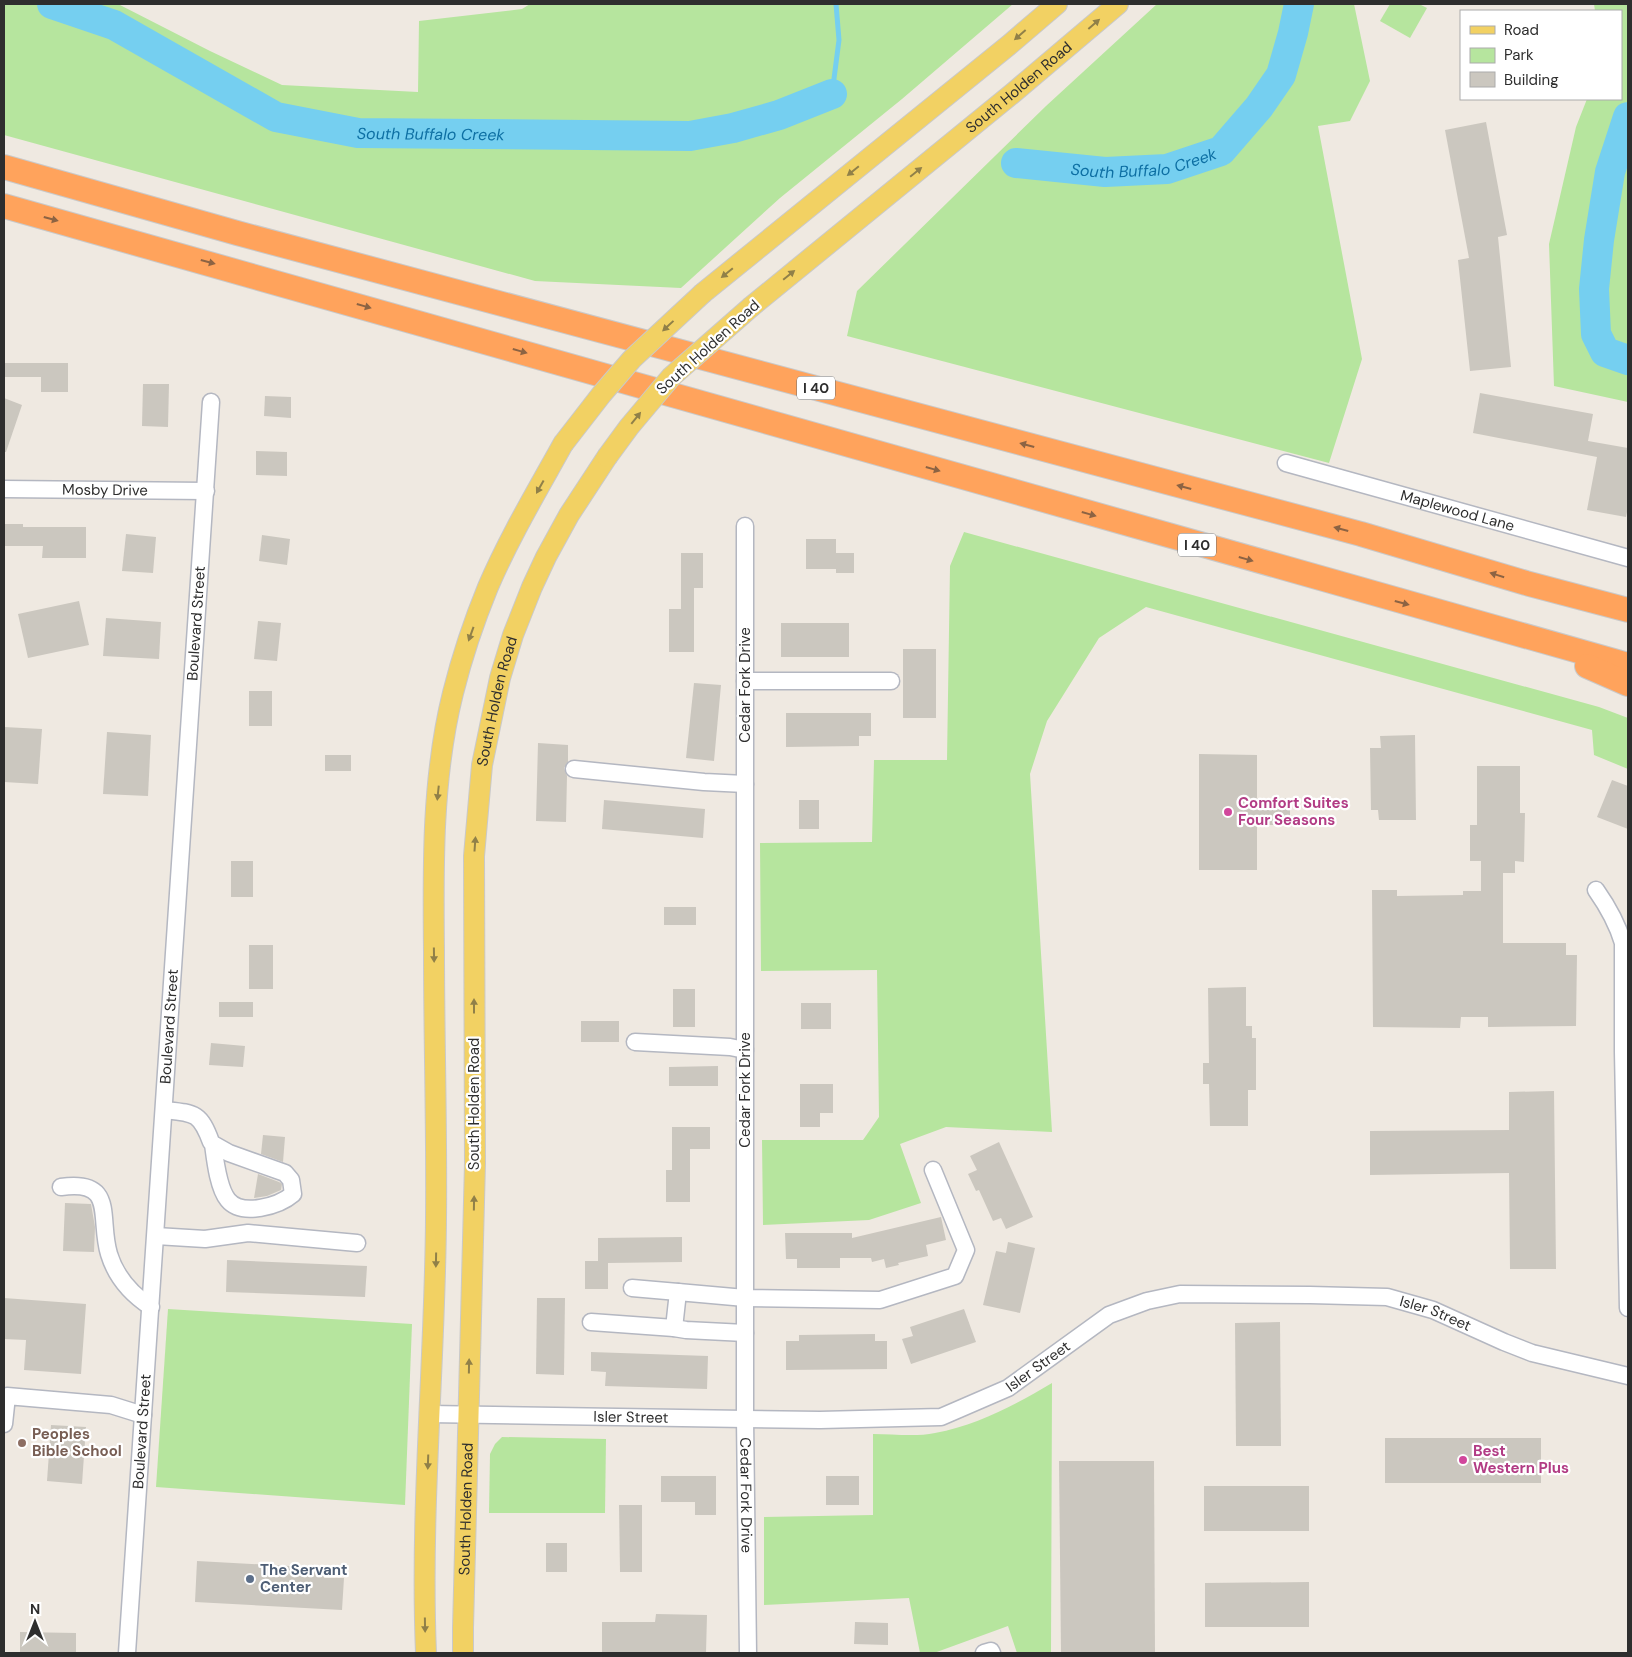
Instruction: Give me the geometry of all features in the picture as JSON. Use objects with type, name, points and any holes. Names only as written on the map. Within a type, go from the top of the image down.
[{"type":"highway","name":"I 40","points":[[4,167],[237,233],[1361,534],[1526,583],[1628,610]]},
{"type":"highway","name":"I 40","points":[[4,206],[263,277],[1347,588],[1628,665]]},
{"type":"highway","points":[[1526,583],[1628,605]]},
{"type":"highway","points":[[1507,632],[1628,684]]},
{"type":"main road","points":[[426,1653],[426,1519],[435,1306],[433,894],[437,803],[452,695],[488,587],[521,520],[563,444],[601,395],[632,360],[703,293],[1057,4]]},
{"type":"main road","name":"South Holden Road","points":[[464,1653],[463,1628],[475,1163],[474,856],[482,765],[500,678],[513,635],[546,557],[569,515],[607,456],[641,411],[671,377],[752,306],[1013,93],[1118,4]]},
{"type":"street","name":"Boulevard Street","points":[[127,1653],[212,402]]},
{"type":"street","name":"Maplewood Lane","points":[[1286,463],[1628,558]]},
{"type":"street","name":"Mosby Drive","points":[[4,490],[206,491]]},
{"type":"street","name":"Cedar Fork Drive","points":[[745,526],[745,1419],[748,1653]]},
{"type":"street","points":[[745,681],[891,681]]},
{"type":"street","points":[[574,769],[704,782],[745,784]]},
{"type":"street","points":[[1596,890],[1611,911],[1623,943],[1623,1061],[1628,1308]]},
{"type":"street","points":[[634,1042],[721,1046],[745,1050]]},
{"type":"street","points":[[164,1110],[194,1115],[205,1127],[213,1144],[221,1184],[227,1199],[234,1205],[255,1210],[279,1204],[293,1194],[291,1180],[285,1173],[243,1158],[213,1144]]},
{"type":"street","points":[[632,1288],[745,1298],[880,1300],[955,1276],[966,1250],[933,1170]]},
{"type":"street","points":[[61,1187],[86,1186],[99,1196],[103,1208],[109,1254],[120,1279],[136,1297],[151,1307]]},
{"type":"street","points":[[156,1236],[205,1239],[248,1234],[357,1243]]},
{"type":"street","points":[[674,1328],[678,1292]]},
{"type":"street","name":"Isler Street","points":[[429,1414],[829,1420],[941,1417],[1008,1388],[1109,1315],[1147,1301],[1180,1294],[1387,1297],[1433,1310],[1532,1353],[1628,1376]]},
{"type":"street","points":[[590,1322],[745,1333]]},
{"type":"street","points":[[4,1424],[7,1396],[111,1405],[143,1415]]},
{"type":"street","points":[[984,1653],[991,1651],[992,1653]]},
{"type":"green space","points":[[4,4],[118,4],[282,85],[418,92],[419,21],[522,9],[530,4],[1013,4],[902,99],[780,198],[681,288],[535,281],[4,135]]},
{"type":"green space","points":[[1157,4],[1354,4],[1370,81],[1350,121],[1318,126],[1362,359],[1329,463],[847,336],[857,291],[1046,106]]},
{"type":"green space","points":[[1390,4],[1419,4],[1427,8],[1410,38],[1380,21]]},
{"type":"green space","points":[[1594,4],[1628,4],[1628,402],[1554,386],[1549,244],[1576,127],[1587,100],[1622,100],[1622,10],[1595,10]]},
{"type":"green space","points":[[964,532],[1599,707],[1628,718],[1628,769],[1594,755],[1592,730],[1146,607],[1099,638],[1047,721],[1030,774],[1052,1132],[946,1127],[900,1144],[921,1203],[869,1220],[763,1225],[762,1140],[863,1140],[879,1117],[877,970],[761,971],[760,843],[872,842],[874,760],[947,760],[950,566]]},
{"type":"green space","points":[[168,1309],[412,1324],[405,1505],[156,1487]]},
{"type":"green space","points":[[1052,1383],[1051,1653],[1017,1653],[1008,1626],[934,1653],[920,1653],[909,1598],[764,1605],[764,1517],[873,1515],[873,1434],[920,1435],[966,1425],[996,1413]]},
{"type":"green space","points":[[502,1437],[606,1439],[605,1513],[489,1513],[490,1454],[495,1444]]},
{"type":"building","points":[[1486,122],[1507,235],[1498,237],[1511,367],[1470,371],[1458,260],[1469,258],[1445,130]]},
{"type":"building","points":[[4,363],[68,363],[68,392],[41,392],[41,377],[4,377]]},
{"type":"building","points":[[143,384],[169,384],[168,427],[142,426]]},
{"type":"building","points":[[1480,393],[1593,414],[1588,441],[1628,448],[1628,507],[1626,517],[1587,510],[1597,457],[1473,433]]},
{"type":"building","points":[[265,396],[291,397],[291,418],[264,416]]},
{"type":"building","points":[[4,398],[22,405],[6,452],[4,452]]},
{"type":"building","points":[[256,451],[287,452],[287,476],[256,475]]},
{"type":"building","points":[[4,524],[23,524],[23,527],[86,527],[86,558],[42,558],[43,546],[4,546]]},
{"type":"building","points":[[126,534],[156,537],[153,573],[122,571]]},
{"type":"building","points":[[262,535],[290,539],[287,565],[259,561]]},
{"type":"building","points":[[806,539],[836,539],[836,553],[854,553],[854,573],[836,573],[836,569],[806,569]]},
{"type":"building","points":[[681,553],[703,553],[703,588],[694,588],[694,652],[669,652],[669,609],[681,609]]},
{"type":"building","points":[[79,601],[89,645],[28,658],[18,614]]},
{"type":"building","points":[[106,618],[161,622],[159,659],[103,656]]},
{"type":"building","points":[[258,621],[281,623],[277,661],[254,659]]},
{"type":"building","points":[[781,623],[849,623],[849,657],[781,657]]},
{"type":"building","points":[[903,649],[936,649],[936,718],[903,718]]},
{"type":"building","points":[[694,683],[721,685],[714,761],[686,758]]},
{"type":"building","points":[[249,691],[272,691],[272,726],[249,726]]},
{"type":"building","points":[[786,713],[871,713],[871,736],[859,736],[859,746],[786,747]]},
{"type":"building","points":[[4,727],[42,729],[38,784],[4,782]]},
{"type":"building","points":[[107,732],[151,735],[148,796],[103,794]]},
{"type":"building","points":[[1415,735],[1416,820],[1379,820],[1378,810],[1371,810],[1370,748],[1381,748],[1380,736]]},
{"type":"building","points":[[538,743],[568,745],[568,762],[564,768],[567,776],[566,822],[536,821]]},
{"type":"building","name":"Comfort Suites Four Seasons","points":[[1199,754],[1257,755],[1257,798],[1290,798],[1290,825],[1257,825],[1257,870],[1199,870]]},
{"type":"building","points":[[325,755],[351,755],[351,771],[325,771]]},
{"type":"building","points":[[1477,766],[1520,766],[1520,813],[1525,813],[1524,862],[1515,861],[1515,873],[1503,873],[1503,943],[1566,943],[1566,955],[1577,955],[1576,1026],[1488,1027],[1488,1017],[1461,1017],[1460,1028],[1373,1027],[1372,890],[1397,890],[1397,896],[1463,895],[1463,891],[1481,891],[1481,861],[1470,861],[1470,825],[1477,825]]},
{"type":"building","points":[[1612,780],[1628,786],[1628,829],[1597,817]]},
{"type":"building","points":[[604,800],[705,809],[703,838],[602,829]]},
{"type":"building","points":[[799,800],[819,800],[819,829],[799,829]]},
{"type":"building","points":[[231,861],[253,861],[253,897],[231,897]]},
{"type":"building","points":[[664,907],[696,907],[696,925],[664,925]]},
{"type":"building","points":[[249,945],[273,945],[273,989],[249,989]]},
{"type":"building","points":[[1246,987],[1246,1026],[1252,1026],[1252,1038],[1256,1038],[1256,1090],[1248,1090],[1248,1126],[1210,1126],[1209,1084],[1203,1084],[1203,1063],[1209,1063],[1208,988]]},
{"type":"building","points":[[673,989],[695,989],[695,1027],[673,1027]]},
{"type":"building","points":[[219,1002],[253,1002],[253,1017],[219,1017]]},
{"type":"building","points":[[801,1003],[831,1003],[831,1029],[801,1029]]},
{"type":"building","points":[[581,1021],[619,1021],[619,1042],[581,1042]]},
{"type":"building","points":[[211,1043],[245,1046],[243,1067],[209,1065]]},
{"type":"building","points":[[718,1066],[718,1086],[669,1086],[669,1067]]},
{"type":"building","points":[[800,1084],[833,1084],[833,1113],[820,1113],[820,1127],[800,1127]]},
{"type":"building","points":[[1554,1091],[1556,1269],[1510,1269],[1509,1173],[1370,1175],[1370,1131],[1509,1130],[1509,1092]]},
{"type":"building","points":[[672,1127],[710,1127],[710,1149],[690,1149],[690,1202],[666,1202],[666,1170],[672,1170]]},
{"type":"building","points":[[263,1135],[285,1137],[283,1162],[261,1154]]},
{"type":"building","points":[[999,1142],[1033,1217],[1006,1229],[1001,1218],[993,1221],[979,1190],[976,1191],[968,1174],[977,1170],[970,1156]]},
{"type":"building","points":[[258,1174],[282,1184],[281,1190],[267,1196],[254,1198]]},
{"type":"building","points":[[65,1203],[91,1204],[95,1227],[94,1252],[63,1251]]},
{"type":"building","points":[[941,1217],[946,1240],[926,1245],[928,1256],[898,1263],[899,1265],[886,1268],[884,1259],[872,1262],[871,1258],[840,1258],[840,1268],[797,1268],[797,1259],[786,1259],[785,1233],[852,1233],[852,1238]]},
{"type":"building","points":[[682,1237],[682,1262],[608,1263],[608,1289],[585,1289],[585,1261],[598,1261],[598,1238]]},
{"type":"building","points":[[1008,1242],[1035,1248],[1020,1313],[983,1305],[996,1251],[1006,1253]]},
{"type":"building","points":[[227,1260],[367,1266],[365,1297],[226,1292]]},
{"type":"building","points":[[4,1298],[86,1304],[81,1374],[24,1370],[26,1340],[4,1339]]},
{"type":"building","points":[[537,1298],[565,1298],[564,1375],[536,1374]]},
{"type":"building","points":[[964,1309],[976,1342],[911,1364],[902,1339],[913,1336],[910,1327]]},
{"type":"building","points":[[1280,1322],[1281,1446],[1236,1446],[1235,1323]]},
{"type":"building","points":[[875,1334],[875,1341],[887,1341],[887,1369],[786,1370],[786,1341],[799,1341],[799,1335]]},
{"type":"building","points":[[591,1352],[708,1356],[707,1389],[605,1386],[606,1372],[591,1371]]},
{"type":"building","points":[[51,1425],[86,1427],[82,1484],[47,1481]]},
{"type":"building","name":"Best Western Plus","points":[[1385,1438],[1541,1438],[1541,1483],[1385,1483]]},
{"type":"building","points":[[1059,1461],[1154,1461],[1155,1653],[1061,1653]]},
{"type":"building","points":[[661,1476],[716,1476],[716,1515],[695,1515],[695,1502],[661,1502]]},
{"type":"building","points":[[826,1476],[859,1476],[859,1505],[826,1505]]},
{"type":"building","points":[[1204,1486],[1309,1486],[1309,1531],[1204,1531]]},
{"type":"building","points":[[619,1505],[642,1505],[642,1572],[620,1572]]},
{"type":"building","points":[[546,1543],[567,1543],[567,1572],[546,1572]]},
{"type":"building","points":[[197,1561],[325,1568],[324,1578],[344,1578],[342,1610],[195,1602]]},
{"type":"building","points":[[1309,1582],[1309,1627],[1205,1627],[1205,1583]]},
{"type":"building","points":[[656,1614],[707,1615],[706,1653],[602,1653],[602,1622],[655,1622]]},
{"type":"building","points":[[855,1622],[888,1623],[888,1645],[854,1644]]},
{"type":"building","points":[[20,1632],[76,1633],[76,1653],[20,1653]]},
{"type":"waterway","name":"South Buffalo Creek","points":[[52,4],[114,25],[276,117],[358,133],[690,136],[733,128],[779,115],[832,94]]},
{"type":"waterway","points":[[832,94],[839,40],[836,4]]},
{"type":"waterway","name":"South Buffalo Creek","points":[[1016,163],[1105,172],[1167,169],[1221,151],[1259,107],[1281,75],[1299,4]]},
{"type":"waterway","name":"South Buffalo Creek","points":[[1628,117],[1610,172],[1599,240],[1594,289],[1596,334],[1605,352],[1628,360]]},
{"type":"place","name":"Comfort Suites Four Seasons","points":[[1228,812]]},
{"type":"place","name":"Peoples Bible School","points":[[22,1443]]},
{"type":"place","name":"Best Western Plus","points":[[1463,1460]]},
{"type":"place","name":"The Servant Center","points":[[250,1579]]}]
